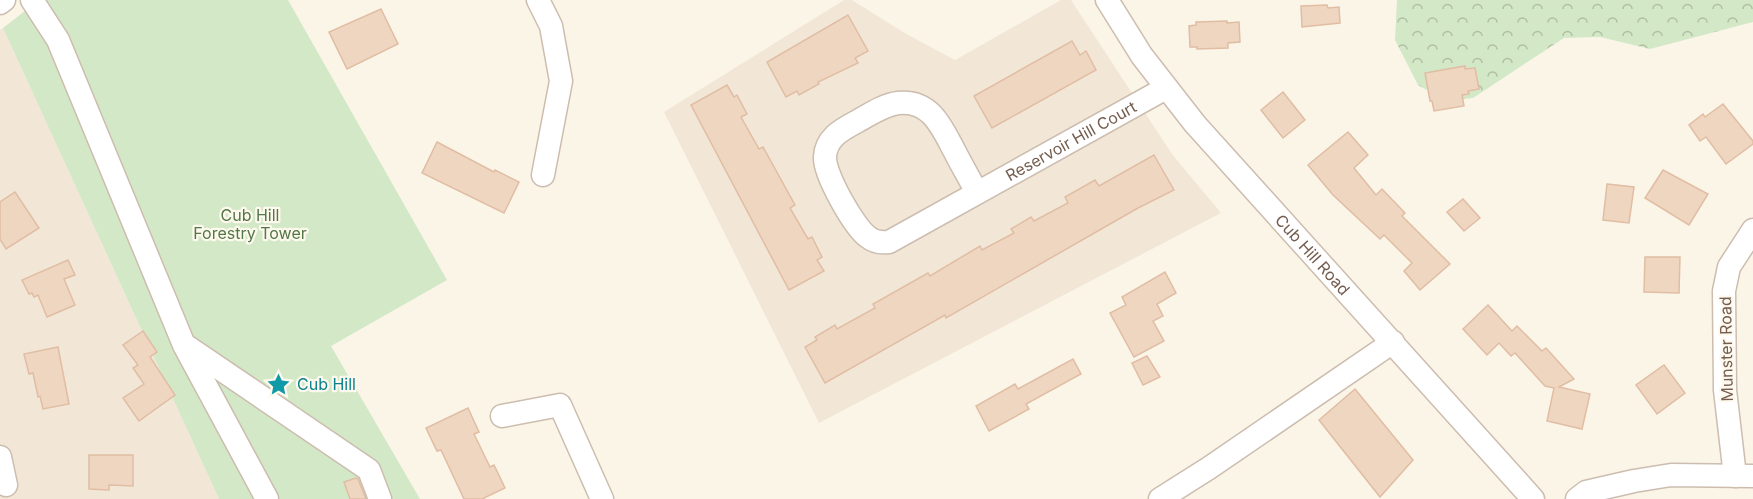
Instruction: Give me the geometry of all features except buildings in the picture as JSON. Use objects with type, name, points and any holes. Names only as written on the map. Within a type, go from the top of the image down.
[{"type":"street","points":[[0,3],[4,0]]},
{"type":"street","points":[[32,0],[58,40],[184,345],[267,499]]},
{"type":"street","points":[[538,0],[551,26],[561,81],[543,175]]},
{"type":"street","name":"Cub Hill Road","points":[[1107,0],[1142,56],[1195,124],[1394,342],[1533,499]]},
{"type":"street","name":"Reservoir Hill Court","points":[[977,193],[938,119],[925,108],[914,103],[887,105],[836,132],[828,146],[825,159],[829,175],[858,226],[868,237],[878,243],[889,242],[1166,88]]},
{"type":"street","name":"Munster Road","points":[[1744,476],[1725,390],[1724,291],[1730,267],[1753,230]]},
{"type":"street","points":[[1160,499],[1394,342]]},
{"type":"street","points":[[184,345],[369,470],[380,499]]},
{"type":"street","points":[[502,416],[560,405],[602,499]]},
{"type":"street","points":[[0,457],[6,485]]},
{"type":"street","points":[[1577,499],[1586,492],[1671,475],[1744,476]]},
{"type":"shaded area","points":[[844,0],[852,0],[903,32],[955,60],[1061,0],[1071,0],[1172,154],[1221,213],[819,423],[664,112]]},
{"type":"shaded area","points":[[3,28],[219,499],[0,499],[0,30]]},
{"type":"green space","name":"Cub Hill Forestry Tower","points":[[39,0],[288,0],[447,280],[331,346],[420,499],[219,499],[3,28]]},
{"type":"green space","points":[[1397,0],[1753,0],[1753,22],[1650,49],[1600,37],[1564,38],[1473,98],[1446,101],[1418,85],[1395,40]]},
{"type":"place","name":"Cub Hill","points":[[279,384]]}]
